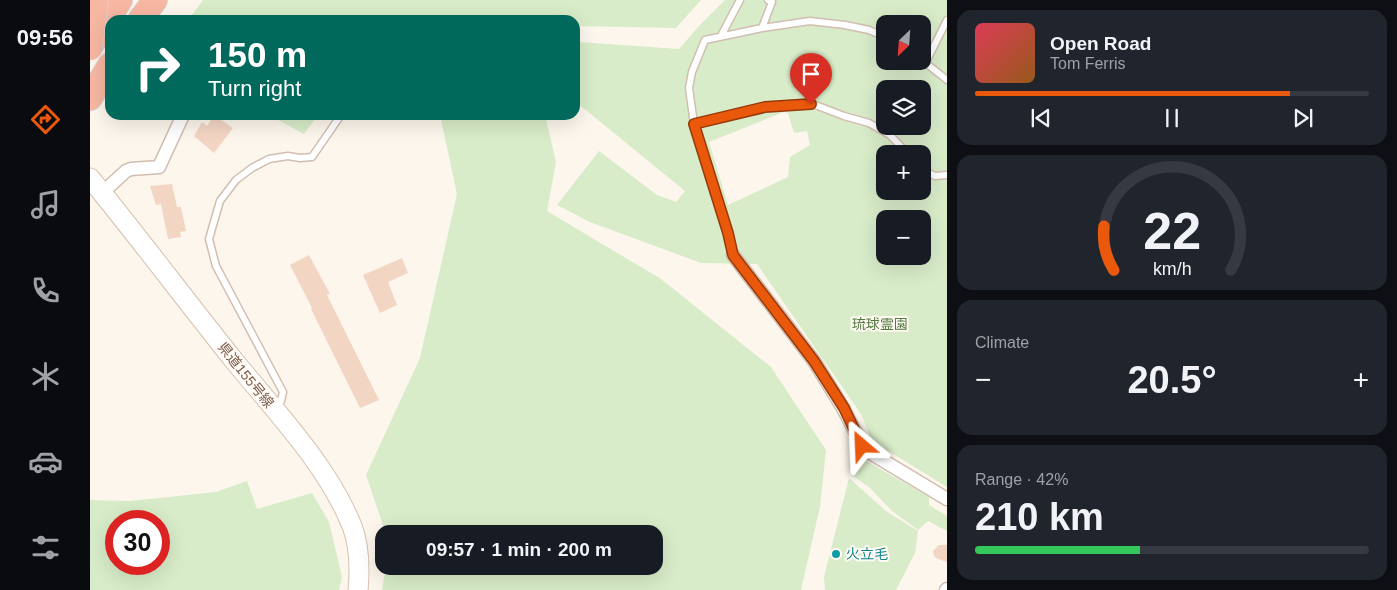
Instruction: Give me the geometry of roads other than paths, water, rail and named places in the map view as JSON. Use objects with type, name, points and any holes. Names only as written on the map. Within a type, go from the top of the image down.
[{"type":"highway","points":[[90,47],[96,0]]},
{"type":"highway","points":[[110,15],[120,0]]},
{"type":"highway","points":[[144,15],[155,0]]},
{"type":"highway","points":[[90,47],[105,24]]},
{"type":"main road","name":"県道155号線","points":[[90,178],[318,465],[337,494],[353,528],[359,560],[358,590]]},
{"type":"street","points":[[102,193],[126,171],[158,167],[181,120]]},
{"type":"street","points":[[733,255],[814,361],[844,408],[864,449],[947,499]]},
{"type":"lane","points":[[721,36],[740,0]]},
{"type":"lane","points":[[762,28],[772,2],[768,0]]},
{"type":"lane","points":[[931,49],[947,20]]},
{"type":"lane","points":[[733,255],[726,226],[694,124],[689,88],[692,72],[705,40],[762,28],[810,21],[861,28],[876,33]]},
{"type":"lane","points":[[931,67],[947,80]]},
{"type":"lane","points":[[694,124],[765,107],[811,104],[869,123],[890,135],[899,145]]},
{"type":"lane","points":[[275,410],[281,401],[283,392],[216,266],[208,239],[220,201],[236,180],[252,168],[269,159],[288,156],[312,157],[337,120]]},
{"type":"lane","points":[[931,174],[935,176],[947,175]]},
{"type":"place","name":"火立毛","points":[[836,554]]},
{"type":"park label","name":"琉球霊園","points":[[880,324]]}]
